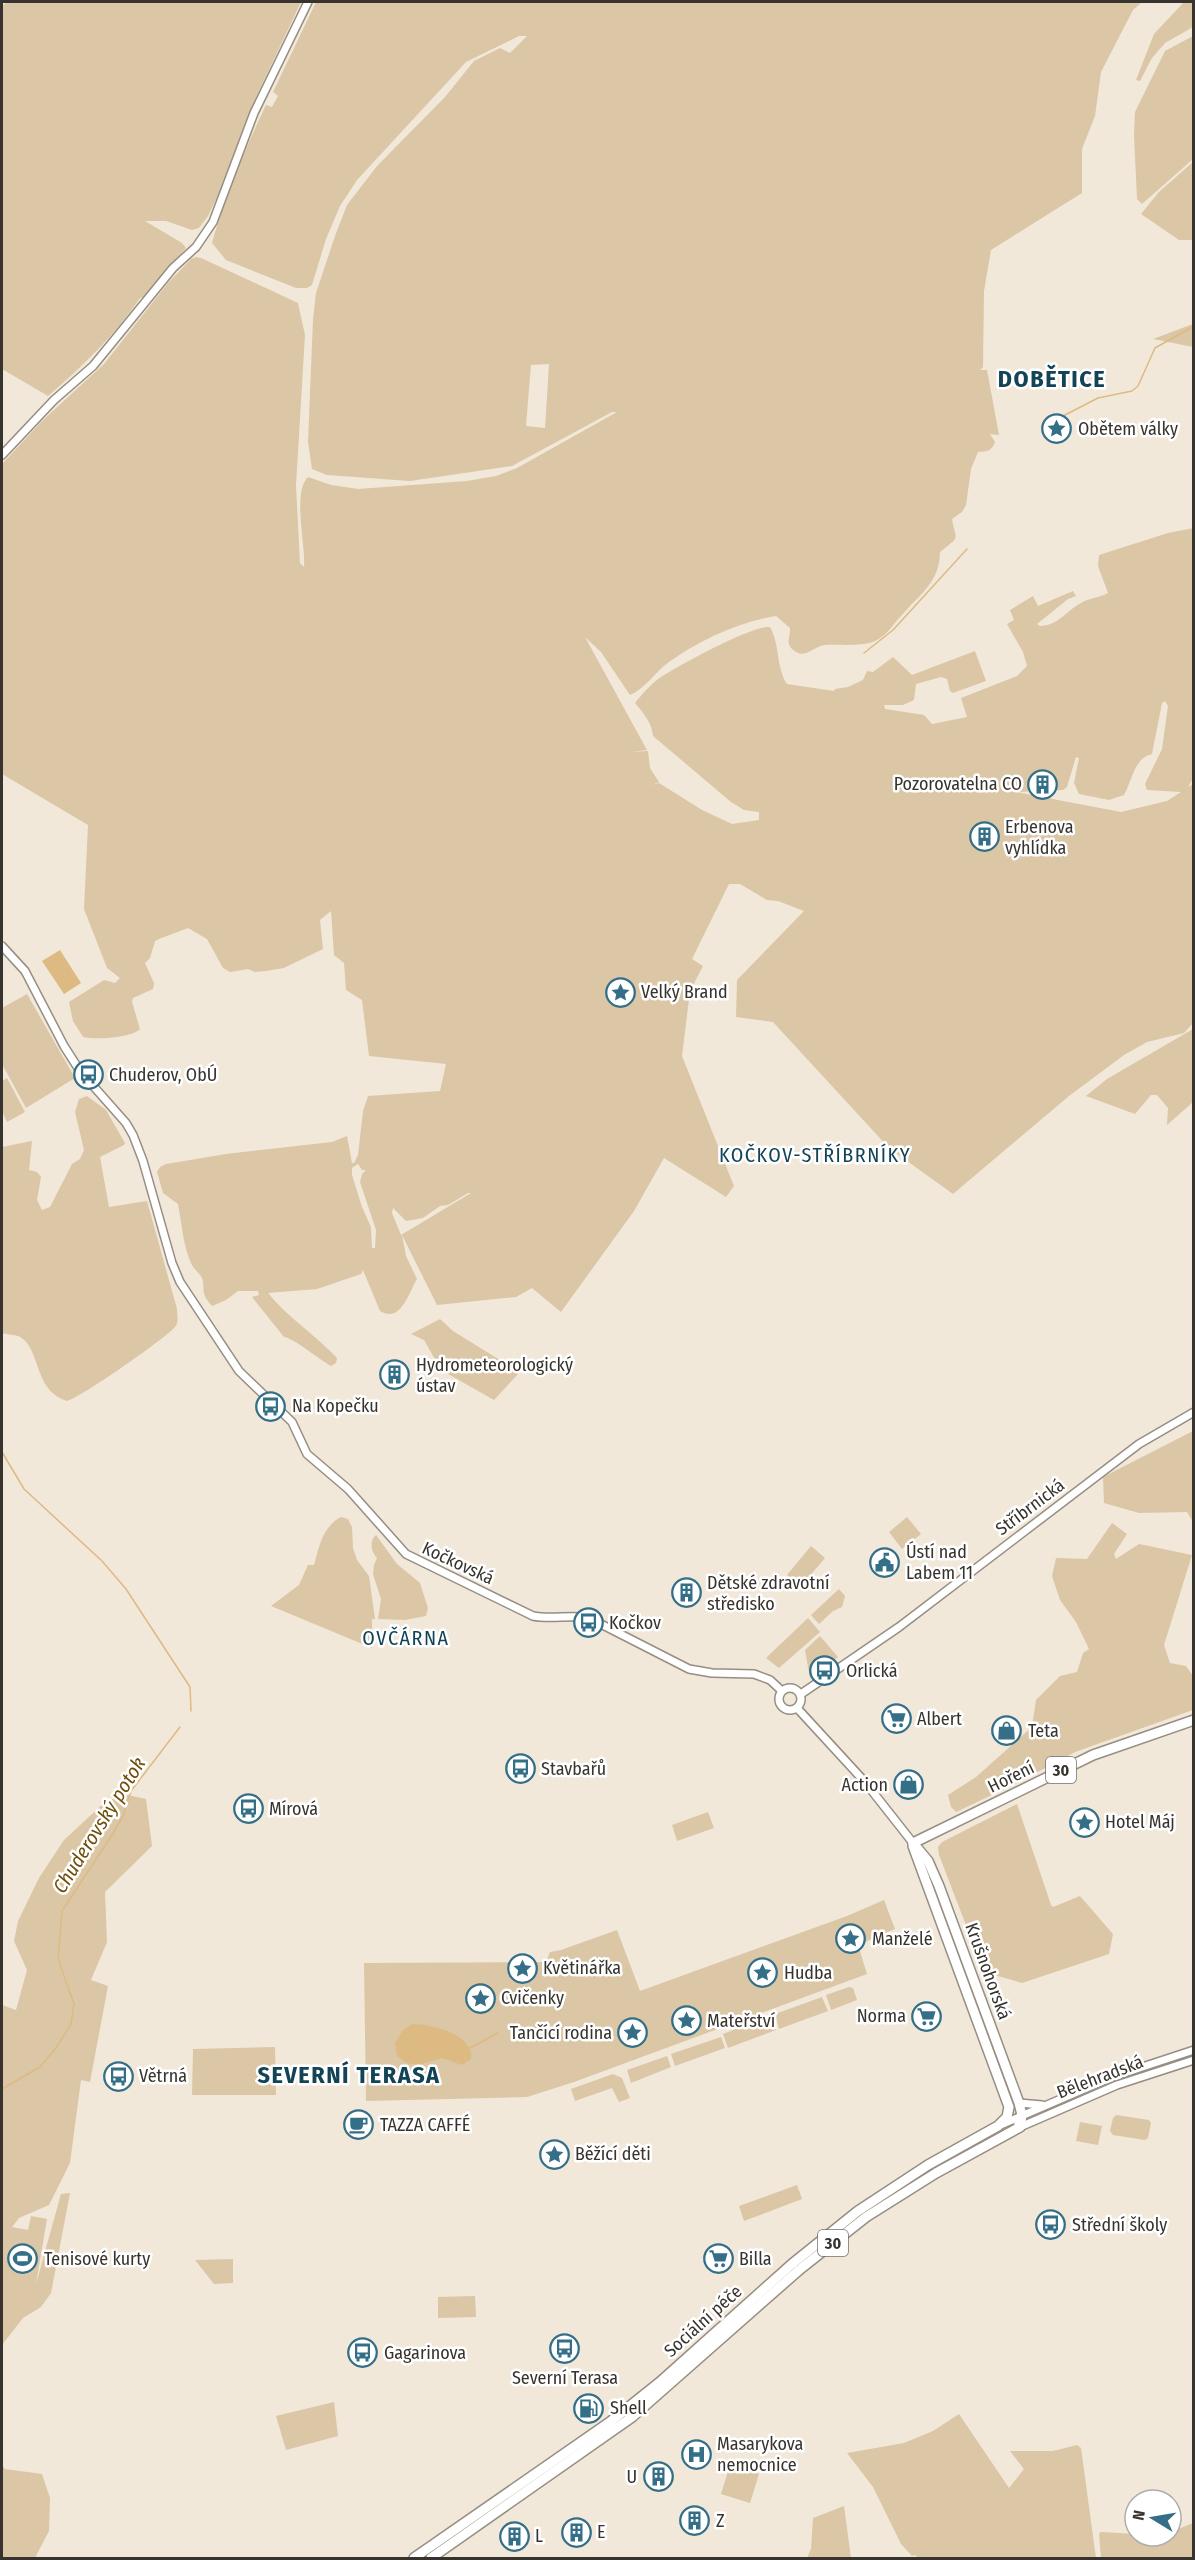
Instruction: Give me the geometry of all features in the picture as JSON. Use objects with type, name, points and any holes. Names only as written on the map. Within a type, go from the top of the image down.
[{"type":"main road","name":"Hoření","points":[[913,1843],[1093,1755],[1194,1720]]},
{"type":"main road","name":"Krušnohorská","points":[[913,1843],[928,1861],[939,1886],[1019,2103],[1018,2119]]},
{"type":"main road","name":"Krušnohorská","points":[[913,1843],[1009,2107]]},
{"type":"main road","points":[[998,2126],[1006,2117],[1009,2107]]},
{"type":"main road","name":"Sociální péče","points":[[431,2559],[632,2417],[799,2270],[866,2217],[1018,2119]]},
{"type":"main road","name":"Sociální péče","points":[[414,2559],[628,2408],[792,2264],[858,2211],[928,2165],[998,2126]]},
{"type":"street","points":[[2,455],[54,400],[93,366],[173,268],[196,247],[213,222],[254,113],[308,2]]},
{"type":"street","name":"Kočkovská","points":[[2,946],[25,971],[64,1046],[80,1071],[120,1116],[133,1136],[143,1161],[172,1263],[190,1299],[207,1325],[239,1371],[292,1422],[307,1454],[348,1489],[406,1554],[533,1616],[549,1618],[576,1615],[589,1618],[689,1669],[712,1673],[754,1674],[770,1680],[782,1691]]},
{"type":"street","name":"Stříbrnická","points":[[801,1694],[869,1649],[1139,1444],[1194,1412]]},
{"type":"street","points":[[792,1688],[801,1694],[801,1701],[797,1708],[790,1710],[782,1706],[779,1699],[782,1691],[792,1688]]},
{"type":"street","name":"Krušnohorská","points":[[797,1708],[865,1782],[913,1843]]},
{"type":"street","name":"Bělehradská","points":[[1018,2119],[1044,2105],[1112,2077],[1194,2050]]},
{"type":"street","name":"Bělehradská","points":[[1018,2119],[1194,2060]]},
{"type":"street","name":"Bělehradská","points":[[1019,2103],[1044,2105]]},
{"type":"street","name":"Krušnohorská","points":[[1009,2107],[1018,2119]]},
{"type":"street","name":"Sociální péče","points":[[998,2126],[1018,2119]]},
{"type":"shaded area","points":[[7,2],[301,2],[256,97],[224,183],[208,216],[199,228],[192,230],[166,221],[145,221],[182,243],[186,248],[97,350],[48,396],[2,369],[2,6]]},
{"type":"shaded area","points":[[316,2],[1142,2],[1133,10],[1101,72],[1095,116],[1082,149],[1082,193],[991,250],[984,291],[983,367],[980,370],[987,370],[999,435],[990,434],[995,442],[992,448],[978,452],[971,469],[966,505],[962,512],[952,519],[955,538],[940,552],[936,572],[921,594],[883,636],[863,644],[825,645],[801,654],[790,646],[790,628],[776,616],[734,627],[681,654],[664,666],[641,689],[630,695],[601,652],[585,637],[647,750],[631,752],[648,751],[650,768],[659,782],[652,785],[659,783],[702,810],[732,824],[759,820],[759,812],[744,810],[731,802],[653,736],[649,723],[635,703],[661,677],[732,639],[748,632],[770,627],[781,671],[787,684],[834,691],[863,680],[867,671],[873,672],[893,657],[912,675],[975,651],[986,681],[953,693],[950,691],[947,679],[941,677],[916,684],[914,700],[903,705],[884,705],[885,709],[924,715],[932,724],[967,717],[961,698],[1017,676],[1027,666],[1023,652],[1007,624],[1014,620],[1010,610],[1033,596],[1038,606],[1073,591],[1076,596],[1068,599],[1037,624],[1040,626],[1052,624],[1081,603],[1108,593],[1098,566],[1099,555],[1168,533],[1194,528],[1194,777],[1188,787],[1193,784],[1193,1023],[1184,1033],[1147,1042],[1124,1055],[1069,1096],[953,1194],[889,1148],[773,1022],[736,1017],[737,980],[804,911],[778,901],[767,900],[740,884],[729,884],[692,959],[703,966],[690,991],[682,1056],[734,1186],[726,1197],[664,1158],[634,1211],[561,1312],[532,1288],[516,1297],[437,1305],[402,1235],[406,1256],[417,1279],[403,1305],[394,1313],[387,1314],[380,1311],[363,1270],[361,1274],[317,1289],[268,1293],[337,1358],[336,1363],[331,1366],[284,1337],[252,1297],[259,1295],[258,1291],[238,1291],[212,1306],[205,1296],[203,1280],[189,1258],[178,1204],[163,1193],[157,1172],[160,1167],[226,1154],[332,1142],[347,1136],[352,1163],[354,1163],[358,1155],[363,1111],[368,1096],[440,1091],[446,1064],[369,1056],[362,1000],[346,990],[344,963],[334,955],[331,911],[320,920],[323,949],[284,968],[255,972],[248,969],[230,972],[223,968],[207,939],[188,928],[155,941],[150,958],[145,963],[154,983],[153,989],[133,998],[132,1002],[140,1029],[121,1036],[83,1037],[73,1021],[69,1002],[104,980],[115,983],[120,978],[107,968],[84,909],[88,825],[2,774],[2,464],[42,421],[104,364],[168,283],[191,259],[196,257],[298,303],[305,335],[296,485],[300,563],[304,567],[300,507],[303,485],[308,477],[331,485],[358,489],[467,481],[496,476],[517,468],[617,412],[612,412],[512,466],[410,481],[327,475],[312,469],[308,442],[316,293],[347,205],[377,166],[445,97],[474,61],[500,48],[510,53],[527,36],[519,36],[466,62],[357,180],[340,206],[326,239],[312,285],[307,288],[296,288],[226,260],[212,243],[229,190],[266,105],[272,107],[278,96],[273,92]],"holes":[[[549,364],[545,428],[526,426],[531,365]],[[1165,701],[1168,706],[1162,749],[1145,784],[1147,790],[1181,792],[1167,801],[1121,812],[1016,792],[1063,790],[1067,787],[1076,757],[1079,758],[1074,783],[1079,794],[1109,800],[1124,795],[1137,765],[1146,756],[1152,754],[1162,703]],[[358,1164],[362,1170],[366,1170],[360,1182],[376,1230],[375,1248],[372,1248],[371,1227],[362,1207],[352,1168]],[[471,1193],[401,1235],[392,1213],[393,1208],[406,1221],[423,1218],[440,1206],[448,1205]]]},
{"type":"shaded area","points":[[1184,2],[1193,2],[1193,27],[1165,43],[1152,58],[1140,81],[1136,80],[1154,34]]},
{"type":"shaded area","points":[[1193,36],[1193,159],[1142,204],[1137,199],[1135,112],[1165,51]]},
{"type":"shaded area","points":[[1193,162],[1193,240],[1179,240],[1141,214],[1159,192]]},
{"type":"shaded area","points":[[1193,324],[1193,347],[1153,339]]},
{"type":"shaded area","points":[[60,950],[81,983],[64,994],[42,961]]},
{"type":"shaded area","points":[[27,994],[75,1078],[26,1108],[2,1064],[2,1008]]},
{"type":"shaded area","points":[[1193,1029],[1193,1102],[1167,1125],[1168,1108],[1157,1095],[1151,1095],[1135,1114],[1086,1096],[1107,1079]]},
{"type":"shaded area","points":[[7,1078],[25,1112],[7,1122],[2,1111],[2,1081]]},
{"type":"shaded area","points":[[87,1096],[106,1110],[125,1143],[100,1157],[109,1207],[147,1201],[177,1309],[177,1321],[175,1327],[140,1354],[88,1390],[67,1401],[56,1396],[48,1388],[27,1342],[18,1336],[2,1333],[2,1147],[32,1141],[29,1170],[37,1172],[41,1177],[37,1200],[42,1210],[50,1207],[72,1164],[80,1159],[84,1150],[75,1112],[79,1099]]},
{"type":"shaded area","points":[[440,1319],[453,1331],[516,1370],[518,1374],[494,1400],[441,1370],[424,1340],[411,1334]]},
{"type":"shaded area","points":[[1193,1431],[1193,1522],[1187,1512],[1139,1513],[1104,1503],[1103,1477]]},
{"type":"shaded area","points":[[341,1517],[348,1519],[352,1527],[353,1548],[357,1560],[369,1576],[375,1619],[372,1619],[372,1648],[271,1606],[299,1585],[308,1565],[314,1565],[326,1531]]},
{"type":"shaded area","points":[[907,1517],[921,1534],[902,1549],[889,1532]]},
{"type":"shaded area","points":[[1112,1523],[1127,1534],[1114,1554],[1116,1559],[1139,1544],[1192,1555],[1164,1645],[1170,1663],[1186,1666],[1193,1676],[1193,1710],[1075,1752],[956,1812],[951,1807],[948,1795],[976,1777],[1032,1727],[1036,1700],[1060,1676],[1077,1672],[1083,1653],[1089,1649],[1076,1622],[1060,1600],[1052,1576],[1056,1558],[1087,1559]]},
{"type":"shaded area","points":[[376,1535],[397,1564],[420,1583],[428,1608],[426,1616],[405,1620],[378,1619],[381,1599],[373,1574],[377,1558],[372,1546],[372,1540]]},
{"type":"shaded area","points":[[811,1546],[825,1558],[801,1586],[787,1575]]},
{"type":"shaded area","points":[[839,1589],[845,1596],[842,1607],[833,1611],[819,1624],[811,1615]]},
{"type":"shaded area","points":[[808,1618],[820,1632],[779,1668],[766,1658]]},
{"type":"shaded area","points":[[820,1636],[838,1657],[810,1678],[805,1650]]},
{"type":"shaded area","points":[[123,1794],[146,1799],[152,1846],[105,1892],[107,1942],[91,1980],[108,1986],[90,2082],[81,2080],[70,2163],[49,2205],[19,2218],[12,2227],[28,2230],[31,2216],[47,2219],[36,2284],[61,2194],[70,2193],[51,2293],[41,2307],[23,2318],[2,2345],[2,2005],[16,2010],[27,1970],[14,1941],[18,1921],[39,1878],[64,1840],[104,1803]]},
{"type":"shaded area","points":[[1017,1804],[1051,1905],[1053,1907],[1080,1896],[1113,1934],[1109,1954],[1022,1983],[984,1972],[939,1855],[938,1847],[942,1842]]},
{"type":"shaded area","points":[[708,1812],[714,1828],[677,1841],[672,1825]]},
{"type":"shaded area","points":[[884,1900],[895,1929],[858,1945],[867,1974],[574,2082],[527,2097],[366,2101],[364,1963],[546,1962],[550,1952],[617,1930],[640,1991],[847,1916]]},
{"type":"shaded area","points":[[849,1987],[853,1988],[857,2000],[831,2010],[826,1995]]},
{"type":"shaded area","points":[[822,1997],[828,2011],[779,2029],[775,2014]]},
{"type":"shaded area","points":[[772,2015],[776,2030],[728,2048],[723,2034]]},
{"type":"shaded area","points":[[412,2024],[440,2028],[459,2037],[470,2050],[471,2059],[462,2065],[442,2058],[418,2065],[407,2063],[397,2056],[395,2043],[403,2030]]},
{"type":"shaded area","points":[[721,2037],[725,2048],[675,2066],[671,2054]]},
{"type":"shaded area","points":[[275,2047],[276,2095],[192,2095],[193,2049]]},
{"type":"shaded area","points":[[667,2056],[671,2067],[631,2083],[627,2070]]},
{"type":"shaded area","points":[[613,2074],[622,2078],[630,2098],[619,2102],[612,2088],[575,2101],[571,2089]]},
{"type":"shaded area","points":[[1116,2115],[1149,2120],[1151,2123],[1148,2138],[1145,2140],[1113,2135],[1110,2131]]},
{"type":"shaded area","points":[[1080,2122],[1102,2126],[1098,2145],[1076,2141]]},
{"type":"shaded area","points":[[797,2185],[802,2199],[744,2221],[739,2206]]},
{"type":"shaded area","points":[[233,2259],[233,2283],[214,2284],[195,2260]]},
{"type":"shaded area","points":[[475,2296],[476,2317],[438,2318],[438,2297]]},
{"type":"shaded area","points":[[334,2402],[338,2436],[286,2450],[276,2416]]},
{"type":"shaded area","points":[[959,2414],[1009,2488],[1024,2469],[1010,2451],[1053,2451],[1077,2445],[1081,2448],[1096,2558],[918,2558],[915,2555],[912,2556],[901,2544],[873,2487],[847,2453],[904,2443],[933,2431]]},
{"type":"shaded area","points":[[2,2465],[5,2469],[42,2474],[50,2498],[49,2531],[35,2558],[2,2558]]},
{"type":"shaded area","points":[[730,2465],[759,2474],[750,2503],[721,2494]]},
{"type":"shaded area","points":[[844,2506],[851,2558],[807,2558],[811,2549],[813,2518]]},
{"type":"shaded area","points":[[1193,2523],[1193,2558],[1101,2558],[1099,2534],[1101,2532],[1123,2533],[1123,2548],[1183,2548],[1183,2527]]},
{"type":"waterway","points":[[1059,418],[1098,398],[1132,391],[1138,386],[1155,348],[1194,326]]},
{"type":"waterway","points":[[864,653],[893,630],[967,549]]},
{"type":"waterway","name":"Chuderovský potok","points":[[2,1452],[24,1489],[102,1561],[126,1589],[190,1687],[191,1711]]},
{"type":"waterway","name":"Chuderovský potok","points":[[2,2089],[40,2067],[56,2048],[71,2024],[74,2004],[58,1959],[62,1911],[123,1816],[131,1791],[180,1727]]},
{"type":"waterway","points":[[470,2048],[498,2033]]},
{"type":"place","name":"Obětem války","points":[[1057,429]]},
{"type":"place","name":"Pozorovatelna CO","points":[[1043,784]]},
{"type":"place","name":"Erbenova vyhlídka","points":[[984,837]]},
{"type":"place","name":"Velký Brand","points":[[620,992]]},
{"type":"place","name":"Chuderov, ObÚ","points":[[88,1075]]},
{"type":"place","name":"Hydrometeorologický ústav","points":[[395,1375]]},
{"type":"place","name":"Na Kopečku","points":[[271,1406]]},
{"type":"place","name":"Ústí nad Labem 11","points":[[885,1562]]},
{"type":"place","name":"Dětské zdravotní středisko","points":[[686,1593]]},
{"type":"place","name":"Kočkov","points":[[588,1623]]},
{"type":"place","name":"Orlická","points":[[825,1671]]},
{"type":"place","name":"Albert","points":[[896,1719]]},
{"type":"place","name":"Teta","points":[[1007,1731]]},
{"type":"place","name":"Stavbařů","points":[[520,1769]]},
{"type":"place","name":"Action","points":[[909,1785]]},
{"type":"place","name":"Mírová","points":[[248,1809]]},
{"type":"place","name":"Hotel Máj","points":[[1084,1822]]},
{"type":"place","name":"Manželé","points":[[851,1939]]},
{"type":"place","name":"Květinářka","points":[[522,1968]]},
{"type":"place","name":"Hudba","points":[[763,1973]]},
{"type":"place","name":"Cvičenky","points":[[480,1998]]},
{"type":"place","name":"Norma","points":[[927,2016]]},
{"type":"place","name":"Mateřství","points":[[686,2021]]},
{"type":"place","name":"Tančící rodina","points":[[633,2033]]},
{"type":"place","name":"Větrná","points":[[118,2076]]},
{"type":"place","name":"TAZZA CAFFÉ","points":[[359,2125]]},
{"type":"place","name":"Běžící děti","points":[[554,2154]]},
{"type":"place","name":"Střední školy","points":[[1051,2225]]},
{"type":"place","name":"Tenisové kurty","points":[[23,2259]]},
{"type":"place","name":"Billa","points":[[718,2259]]},
{"type":"place","name":"Severní Terasa","points":[[565,2349]]},
{"type":"place","name":"Gagarinova","points":[[363,2353]]},
{"type":"place","name":"Shell","points":[[589,2408]]},
{"type":"place","name":"Masarykova nemocnice","points":[[696,2454]]},
{"type":"place","name":"U","points":[[658,2477]]},
{"type":"place","name":"Z","points":[[695,2521]]},
{"type":"place","name":"E","points":[[576,2532]]},
{"type":"place","name":"L","points":[[514,2536]]},
{"type":"district","name":"DOBĚTICE","points":[[1052,379]]},
{"type":"district","name":"KOČKOV-STŘÍBRNÍKY","points":[[815,1155]]},
{"type":"district","name":"OVČÁRNA","points":[[406,1638]]},
{"type":"district","name":"SEVERNÍ TERASA","points":[[349,2075]]}]
